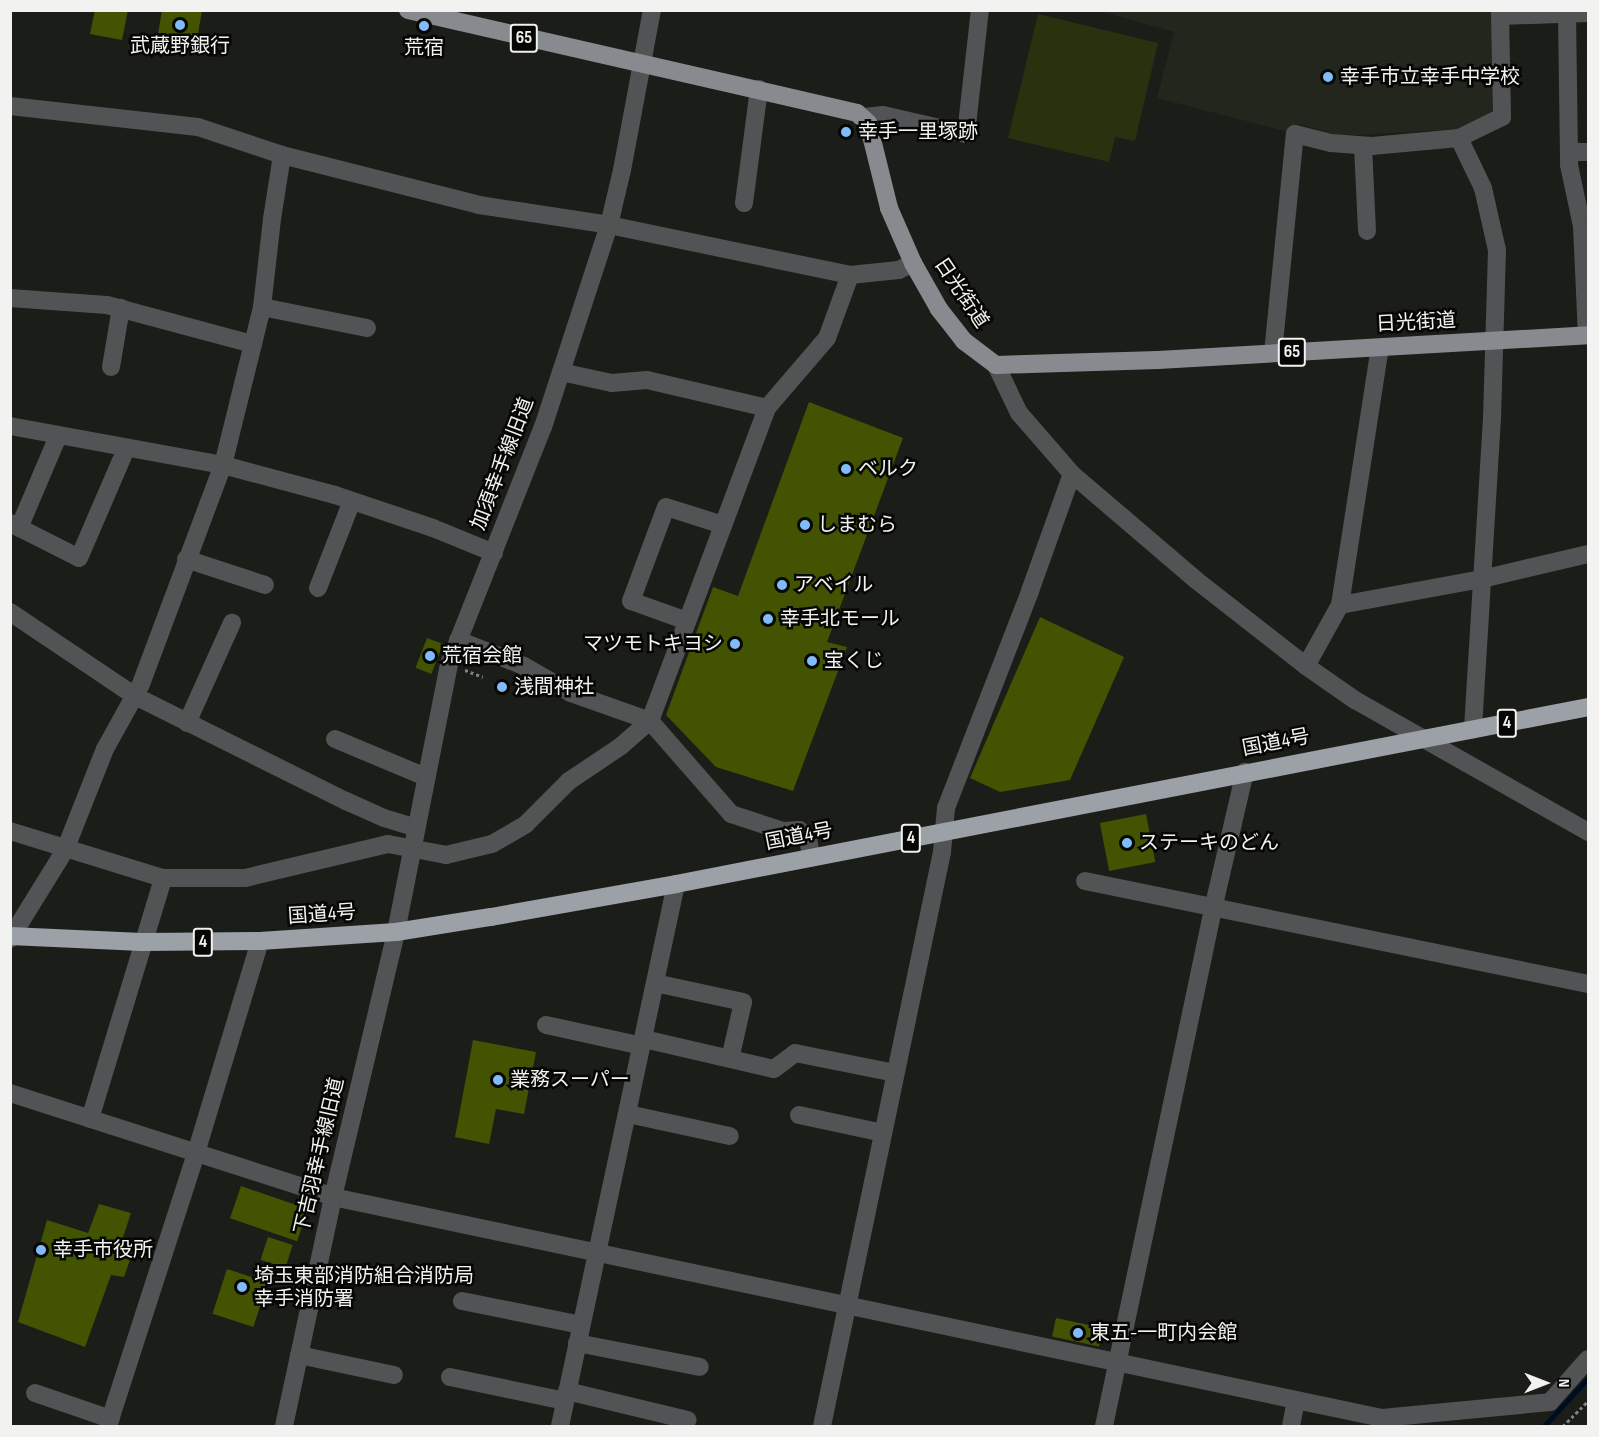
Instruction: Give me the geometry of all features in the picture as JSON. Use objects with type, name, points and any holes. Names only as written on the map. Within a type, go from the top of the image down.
[{"type":"highway","name":"国道4号","points":[[11,937],[142,942],[260,941],[396,932],[491,918],[676,884],[1588,707]]},
{"type":"main road","name":"65","points":[[408,10],[641,65],[759,89],[857,113],[864,117]]},
{"type":"main road","name":"日光街道","points":[[864,117],[868,123],[889,208],[913,263],[939,309],[964,341],[996,365],[1027,366],[1588,335]]},
{"type":"street","name":"加須幸手線旧道","points":[[396,932],[449,664],[543,428],[609,225],[622,170],[652,10]]},
{"type":"street","points":[[864,117],[883,115],[966,134],[980,10]]},
{"type":"street","points":[[1273,353],[1295,134],[1331,143],[1363,146],[1459,138],[1502,117],[1500,13],[1588,13]]},
{"type":"street","points":[[1567,14],[1569,152],[1582,226],[1588,335]]},
{"type":"street","points":[[744,203],[759,89]]},
{"type":"street","points":[[10,106],[198,127],[282,155],[479,205],[609,225],[850,275],[899,270],[913,263]]},
{"type":"street","points":[[1459,138],[1483,188],[1497,250],[1473,729]]},
{"type":"street","points":[[1363,146],[1368,231]]},
{"type":"street","points":[[1569,152],[1588,152]]},
{"type":"street","points":[[11,937],[64,850],[105,749],[135,696],[223,465],[262,307],[282,155]]},
{"type":"street","points":[[10,831],[64,850],[163,878],[245,878],[388,844],[446,855],[492,844],[526,824],[569,781],[621,746],[650,721],[767,408],[827,338],[850,275]]},
{"type":"street","points":[[10,298],[107,304],[253,344]]},
{"type":"street","points":[[262,307],[367,328]]},
{"type":"street","points":[[111,367],[121,308]]},
{"type":"street","points":[[1306,666],[1340,605],[1380,348]]},
{"type":"street","points":[[996,365],[1006,392],[1019,413],[1072,474],[1196,580],[1306,666],[1355,700],[1425,737],[1588,832]]},
{"type":"street","points":[[561,372],[612,383],[647,380],[767,408]]},
{"type":"street","points":[[10,426],[223,465],[352,501],[494,553]]},
{"type":"street","points":[[58,436],[15,526],[79,558],[126,449]]},
{"type":"street","points":[[822,1426],[942,852],[946,808],[1030,591],[1072,474]]},
{"type":"street","points":[[318,588],[352,501]]},
{"type":"street","points":[[687,621],[631,601],[654,538],[666,507],[723,525]]},
{"type":"street","points":[[1340,605],[1482,579],[1588,554]]},
{"type":"street","points":[[186,559],[265,585]]},
{"type":"street","points":[[10,612],[135,696],[356,805],[416,828]]},
{"type":"street","points":[[187,723],[232,623]]},
{"type":"street","points":[[458,640],[524,666],[571,693],[650,721],[731,814],[783,831],[799,830],[808,838],[811,858]]},
{"type":"street","points":[[335,739],[426,777]]},
{"type":"street","points":[[1104,1426],[1213,909],[1245,772]]},
{"type":"street","points":[[90,1119],[163,878]]},
{"type":"street","points":[[1085,881],[1588,984]]},
{"type":"street","points":[[560,1426],[676,884]]},
{"type":"street","name":"下吉羽幸手線旧道","points":[[284,1426],[333,1197],[396,932]]},
{"type":"street","points":[[35,1393],[109,1423],[196,1154],[260,941]]},
{"type":"street","points":[[655,983],[743,1002],[730,1059]]},
{"type":"street","points":[[546,1025],[774,1069],[795,1053],[895,1073]]},
{"type":"street","points":[[10,1093],[333,1197],[1296,1400],[1381,1422],[1550,1402],[1588,1359]]},
{"type":"street","points":[[628,1114],[730,1136]]},
{"type":"street","points":[[799,1114],[883,1133]]},
{"type":"street","points":[[462,1301],[581,1325]]},
{"type":"street","points":[[577,1343],[700,1368]]},
{"type":"street","points":[[299,1355],[394,1375]]},
{"type":"street","points":[[450,1377],[566,1396],[688,1420]]},
{"type":"street","points":[[1291,1426],[1296,1400]]},
{"type":"path","points":[[1563,1426],[1588,1401]]},
{"type":"shaded area","name":"幸手市立幸手中学校","points":[[1100,11],[1491,11],[1494,57],[1492,112],[1459,129],[1341,136],[1299,124],[1285,131],[1157,98],[1174,32]]},
{"type":"green space","points":[[1038,14],[1158,43],[1135,141],[1115,137],[1109,162],[1008,138]]},
{"type":"building","points":[[95,10],[128,10],[122,40],[90,34]]},
{"type":"building","name":"武蔵野銀行","points":[[162,10],[202,10],[196,46],[157,40]]},
{"type":"building","name":"幸手北モール","points":[[809,402],[903,438],[827,642],[847,647],[793,791],[716,767],[666,715],[713,587],[738,596]]},
{"type":"building","points":[[1040,617],[1124,657],[1070,780],[1000,792],[970,778]]},
{"type":"building","name":"荒宿会館","points":[[427,638],[443,644],[431,674],[416,668]]},
{"type":"building","name":"ステーキのどん","points":[[1146,814],[1155,862],[1109,871],[1100,823]]},
{"type":"building","name":"業務スーパー","points":[[473,1040],[536,1052],[524,1114],[496,1109],[489,1144],[455,1137]]},
{"type":"building","points":[[241,1186],[308,1209],[297,1241],[230,1218]]},
{"type":"building","points":[[99,1204],[131,1213],[120,1246],[133,1251],[124,1277],[111,1275],[85,1347],[18,1322],[47,1220],[88,1233]]},
{"type":"building","points":[[268,1237],[293,1245],[285,1268],[261,1260]]},
{"type":"building","points":[[227,1269],[268,1282],[253,1327],[212,1314]]},
{"type":"building","name":"東五-一町内会館","points":[[1056,1318],[1103,1328],[1099,1347],[1052,1337]]},
{"type":"waterway","points":[[1544,1426],[1588,1378]]},
{"type":"place","name":"武蔵野銀行","points":[[180,25]]},
{"type":"place","name":"荒宿","points":[[424,26]]},
{"type":"place","name":"幸手市立幸手中学校","points":[[1328,77]]},
{"type":"place","name":"幸手一里塚跡","points":[[846,132]]},
{"type":"place","name":"ベルク","points":[[846,469]]},
{"type":"place","name":"しまむら","points":[[805,525]]},
{"type":"place","name":"アベイル","points":[[782,585]]},
{"type":"place","name":"幸手北モール","points":[[768,619]]},
{"type":"place","name":"マツモトキヨシ","points":[[735,644]]},
{"type":"place","name":"荒宿会館","points":[[430,656]]},
{"type":"place","name":"宝くじ","points":[[812,661]]},
{"type":"place","name":"浅間神社","points":[[502,687]]},
{"type":"place","name":"ステーキのどん","points":[[1127,843]]},
{"type":"place","name":"業務スーパー","points":[[498,1080]]},
{"type":"place","name":"幸手市役所","points":[[41,1250]]},
{"type":"place","name":"埼玉東部消防組合消防局 幸手消防署","points":[[242,1287]]},
{"type":"place","name":"東五-一町内会館","points":[[1078,1333]]}]
